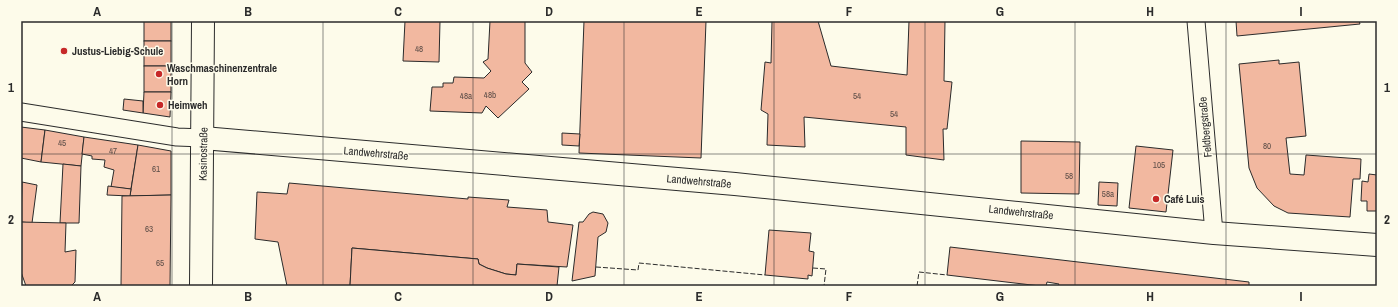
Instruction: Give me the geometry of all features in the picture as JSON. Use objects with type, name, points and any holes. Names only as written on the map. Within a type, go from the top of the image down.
[{"type":"street","name":"Kasinostraße","points":[[200,286],[203,138],[203,21]]},
{"type":"street","name":"Feldbergstraße","points":[[1196,21],[1214,232]]},
{"type":"street","name":"Landwehrstraße","points":[[21,112],[177,137],[735,184],[1214,232],[1377,245]]},
{"type":"building","points":[[144,21],[171,21],[171,41],[144,41]]},
{"type":"building","points":[[405,21],[440,21],[439,62],[403,61]]},
{"type":"building","points":[[490,21],[525,21],[525,63],[532,72],[522,82],[529,89],[498,118],[486,106],[482,113],[430,111],[432,87],[443,87],[443,83],[453,83],[454,77],[484,78],[491,71],[483,62],[488,59]]},
{"type":"building","points":[[584,21],[706,21],[701,158],[579,153]]},
{"type":"building","points":[[772,21],[818,21],[831,66],[907,75],[909,21],[945,21],[944,81],[952,82],[947,129],[943,129],[944,160],[906,155],[906,127],[804,117],[805,147],[767,145],[768,114],[761,110],[765,62],[771,63]]},
{"type":"building","points":[[1236,21],[1359,21],[1360,24],[1237,36]]},
{"type":"building","points":[[144,41],[171,41],[171,66],[144,66]]},
{"type":"building","points":[[1279,60],[1279,64],[1299,62],[1306,136],[1286,138],[1290,174],[1304,175],[1306,155],[1361,159],[1360,179],[1353,179],[1350,217],[1288,213],[1274,206],[1257,188],[1249,168],[1239,64]]},
{"type":"building","points":[[144,66],[171,66],[171,92],[144,92]]},
{"type":"building","points":[[144,92],[171,92],[170,117],[143,113]]},
{"type":"building","points":[[124,99],[143,101],[143,113],[123,110]]},
{"type":"building","points":[[21,127],[45,130],[41,162],[21,158]]},
{"type":"building","points":[[45,130],[84,137],[81,166],[41,162]]},
{"type":"building","points":[[562,133],[580,134],[579,146],[562,145]]},
{"type":"building","points":[[84,137],[138,145],[131,189],[111,187],[114,170],[104,167],[105,160],[92,159],[92,156],[82,154]]},
{"type":"building","points":[[1021,141],[1080,142],[1079,194],[1021,193]]},
{"type":"building","points":[[138,145],[171,151],[171,195],[130,196]]},
{"type":"building","points":[[1136,146],[1173,150],[1166,212],[1129,208]]},
{"type":"building","points":[[63,164],[81,166],[79,223],[60,223]]},
{"type":"building","points":[[1369,174],[1377,175],[1377,211],[1367,211],[1367,201],[1361,201],[1362,181],[1368,182]]},
{"type":"building","points":[[22,182],[37,185],[32,223],[21,222]]},
{"type":"building","points":[[1099,182],[1118,183],[1117,206],[1098,205]]},
{"type":"building","points":[[289,183],[468,199],[468,197],[509,200],[507,207],[547,210],[548,222],[573,225],[567,267],[517,264],[516,275],[506,274],[487,268],[479,264],[478,259],[352,248],[350,286],[287,286],[278,242],[255,239],[257,192],[287,194]]},
{"type":"building","points":[[108,186],[131,189],[130,196],[107,195]]},
{"type":"building","points":[[171,195],[170,286],[121,286],[122,196]]},
{"type":"building","points":[[593,212],[603,214],[608,223],[606,232],[598,237],[595,276],[572,281],[579,222],[583,222],[589,214]]},
{"type":"building","points":[[21,222],[66,223],[65,252],[76,250],[75,282],[71,286],[26,286],[21,272]]},
{"type":"building","points":[[769,230],[811,233],[809,251],[814,252],[812,276],[808,275],[808,279],[765,275]]},
{"type":"building","points":[[950,247],[1249,282],[1249,286],[1058,286],[1059,284],[1047,282],[1046,286],[1040,286],[947,275]]},
{"type":"building","points":[[352,248],[478,259],[479,264],[487,268],[506,274],[516,275],[517,264],[559,267],[557,286],[350,286]]},
{"type":"fence","points":[[596,267],[638,270],[639,263],[765,275]]},
{"type":"fence","points":[[813,268],[826,269],[824,286]]},
{"type":"fence","points":[[917,286],[919,272],[947,275]]},
{"type":"place","name":"Justus-Liebig-Schule","points":[[64,51]]},
{"type":"place","name":"Waschmaschinenzentrale Horn","points":[[159,74]]},
{"type":"place","name":"Heimweh","points":[[160,105]]},
{"type":"place","name":"Café Luis","points":[[1156,199]]}]
